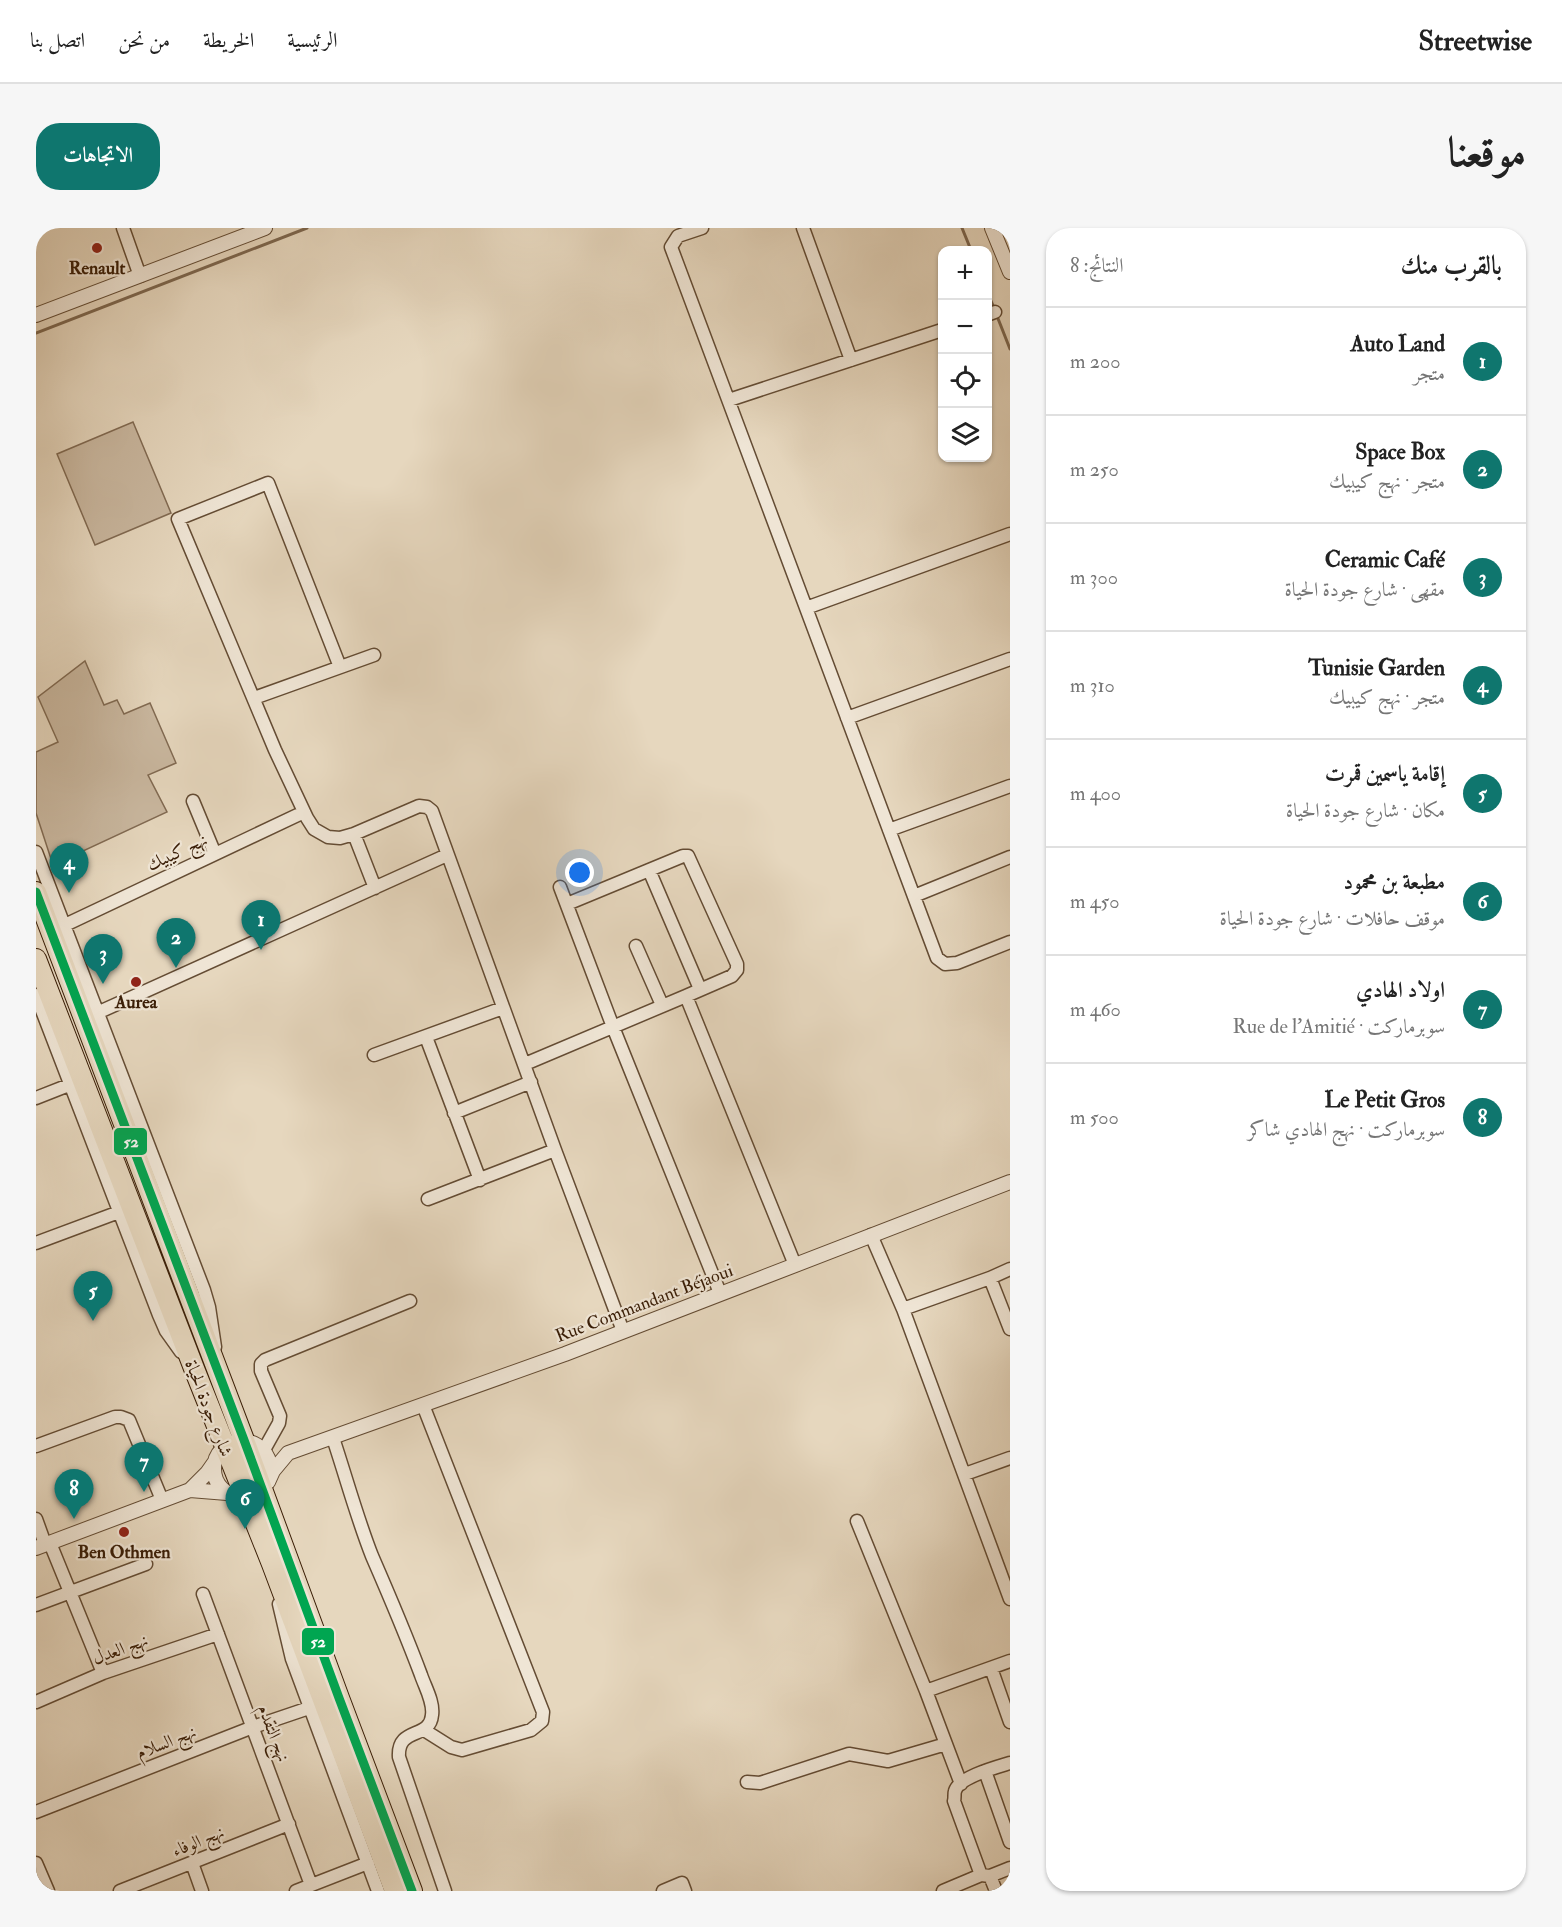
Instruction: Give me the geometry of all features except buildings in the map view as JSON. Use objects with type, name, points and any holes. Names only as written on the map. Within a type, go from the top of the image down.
[{"type":"highway","name":"شارع جودة الحياة","points":[[36,892],[217,1370],[255,1444],[251,1490],[272,1564],[395,1891]]},
{"type":"highway","name":"شارع جودة الحياة","points":[[36,959],[195,1371],[219,1454],[251,1490],[339,1698],[412,1891]]},
{"type":"street","points":[[123,228],[140,276]]},
{"type":"street","points":[[36,315],[265,228]]},
{"type":"street","points":[[702,228],[678,236],[671,247],[937,958],[945,964],[957,963],[1010,942]]},
{"type":"street","points":[[803,228],[851,360]]},
{"type":"street","points":[[992,228],[1010,272]]},
{"type":"street","points":[[729,400],[938,331]]},
{"type":"street","points":[[340,667],[268,483],[178,519],[275,750],[314,829],[328,837],[340,838],[419,806],[427,807],[432,811],[623,1331]]},
{"type":"street","points":[[806,608],[1010,534]]},
{"type":"street","points":[[254,698],[374,654]]},
{"type":"street","points":[[847,718],[1010,659]]},
{"type":"street","points":[[890,830],[1010,786]]},
{"type":"street","points":[[193,801],[215,854]]},
{"type":"street","name":"نهج كيبيك","points":[[64,925],[304,812]]},
{"type":"street","points":[[354,834],[375,888]]},
{"type":"street","points":[[36,852],[204,1290],[215,1342],[217,1370]]},
{"type":"street","points":[[98,1013],[447,855]]},
{"type":"street","points":[[525,1064],[732,976],[736,970],[737,964],[688,856],[567,904]]},
{"type":"street","points":[[914,896],[1010,857]]},
{"type":"street","points":[[650,870],[700,989]]},
{"type":"street","points":[[560,887],[613,1027],[720,1293]]},
{"type":"street","points":[[636,946],[662,1005]]},
{"type":"street","points":[[36,995],[166,1331],[195,1371]]},
{"type":"street","points":[[686,996],[795,1265]]},
{"type":"street","points":[[374,1055],[504,1008]]},
{"type":"street","points":[[426,1037],[480,1180]]},
{"type":"street","points":[[454,1113],[531,1082]]},
{"type":"street","points":[[36,1098],[69,1085]]},
{"type":"street","points":[[428,1199],[555,1150]]},
{"type":"street","name":"Rue Commandant Béjaoui","points":[[288,1453],[623,1331],[1010,1183]]},
{"type":"street","points":[[36,1243],[119,1212]]},
{"type":"street","points":[[871,1235],[903,1309],[1010,1599]]},
{"type":"street","points":[[903,1309],[1010,1269]]},
{"type":"street","points":[[990,1278],[1010,1329]]},
{"type":"street","points":[[255,1444],[279,1423],[280,1416],[261,1371],[261,1364],[265,1360],[410,1301]]},
{"type":"street","points":[[423,1405],[543,1712],[542,1720],[531,1730],[462,1750],[451,1747],[424,1730]]},
{"type":"street","points":[[36,1446],[115,1417],[126,1418],[129,1420],[162,1500]]},
{"type":"street","points":[[333,1438],[372,1554],[429,1696],[433,1714],[430,1724],[424,1730],[402,1741],[398,1748],[399,1757],[446,1891]]},
{"type":"street","points":[[44,1545],[190,1490],[251,1490],[273,1471],[288,1453],[255,1444],[234,1442],[219,1454],[207,1473],[190,1490]]},
{"type":"street","points":[[965,1474],[1010,1458]]},
{"type":"street","points":[[36,1519],[44,1545],[69,1592],[103,1673]]},
{"type":"street","points":[[857,1521],[927,1691],[961,1784]]},
{"type":"street","points":[[36,1605],[146,1564]]},
{"type":"street","points":[[272,1564],[285,1637],[309,1708],[378,1891]]},
{"type":"street","name":"نهج التقدم","points":[[203,1594],[311,1885]]},
{"type":"street","name":"نهج العدل","points":[[36,1702],[103,1673],[218,1634]]},
{"type":"street","points":[[927,1691],[1010,1661]]},
{"type":"street","points":[[991,1668],[1010,1722]]},
{"type":"street","name":"نهج السلام","points":[[36,1812],[253,1727],[309,1708]]},
{"type":"street","points":[[747,1782],[760,1783],[849,1754],[888,1761],[946,1744]]},
{"type":"street","points":[[996,1891],[985,1876],[954,1801],[955,1790],[961,1784],[985,1771],[1010,1763]]},
{"type":"street","points":[[985,1771],[1010,1842]]},
{"type":"street","name":"نهج الوفاء","points":[[120,1891],[290,1824]]},
{"type":"street","points":[[36,1863],[48,1891]]},
{"type":"street","points":[[192,1863],[202,1891]]},
{"type":"street","points":[[296,1891],[368,1863]]},
{"type":"street","points":[[943,1891],[1010,1868]]},
{"type":"street","points":[[663,1891],[682,1883],[685,1891]]},
{"type":"shaded area","points":[[133,422],[171,513],[95,545],[57,454]]},
{"type":"shaded area","points":[[85,661],[104,705],[117,700],[124,714],[150,703],[176,763],[148,775],[167,812],[53,865],[36,813],[36,752],[58,742],[38,697]]},
{"type":"waterway","points":[[36,333],[307,228]]},
{"type":"waterway","points":[[962,228],[969,246]]},
{"type":"waterway","points":[[991,300],[995,310]]},
{"type":"waterway","points":[[997,316],[1010,349]]},
{"type":"transit line","name":"52","points":[[36,892],[412,1891]]},
{"type":"place","name":"Renault","points":[[97,248]]},
{"type":"place","name":"Tunisie Garden","points":[[69,893]]},
{"type":"place","name":"Auto Land","points":[[261,950]]},
{"type":"place","name":"Space Box","points":[[176,968]]},
{"type":"place","name":"Aurea","points":[[136,982]]},
{"type":"place","name":"Ceramic Café","points":[[103,984]]},
{"type":"place","name":"إقامة ياسمين قمرت","points":[[93,1321]]},
{"type":"place","name":"اولاد الهادي","points":[[144,1492]]},
{"type":"place","name":"Le Petit Gros","points":[[74,1519]]},
{"type":"place","name":"مطبعة بن محمود","points":[[245,1529]]},
{"type":"place","name":"Ben Othmen","points":[[124,1532]]}]
